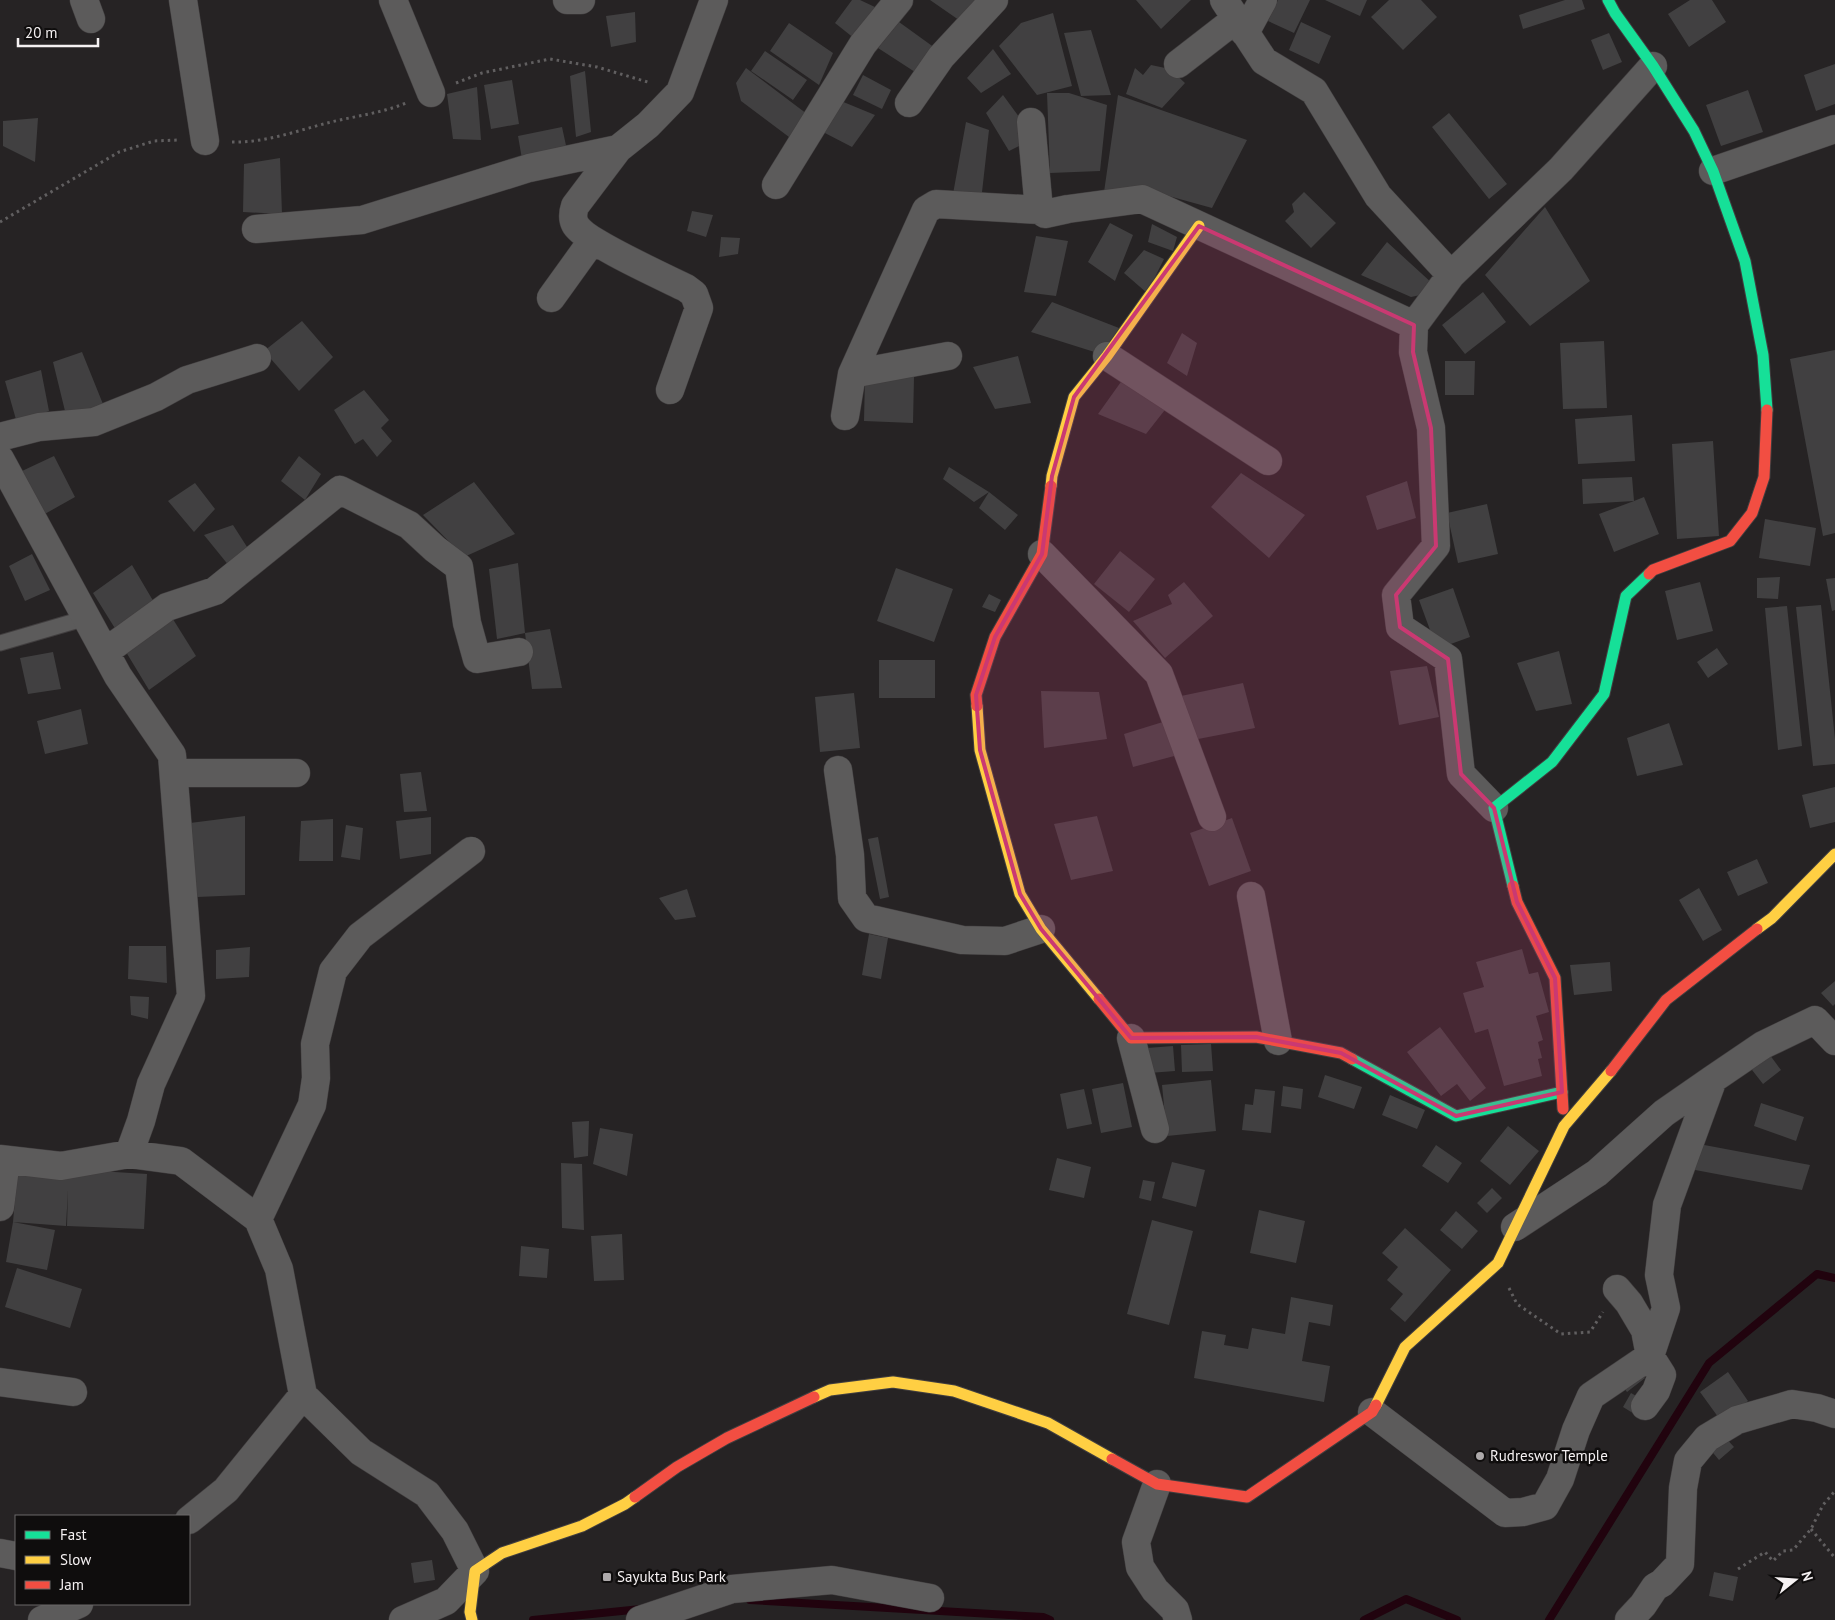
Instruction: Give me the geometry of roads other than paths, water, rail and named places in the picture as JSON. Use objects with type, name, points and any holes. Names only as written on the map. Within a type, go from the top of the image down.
[{"type":"street","points":[[183,0],[205,141]]},
{"type":"street","points":[[394,0],[431,94]]},
{"type":"street","points":[[567,0],[582,0]]},
{"type":"street","points":[[670,390],[699,308],[694,294],[686,288],[592,241],[576,226],[572,216],[575,206],[618,149],[648,125],[680,92],[714,0]]},
{"type":"street","points":[[776,185],[863,44],[899,0]]},
{"type":"street","points":[[909,103],[941,57],[994,0]]},
{"type":"street","points":[[1178,64],[1235,17],[1263,0]]},
{"type":"street","points":[[1494,808],[1552,762],[1604,694],[1626,596],[1652,570],[1730,541],[1752,513],[1764,477],[1767,411],[1763,355],[1745,261],[1713,171],[1694,131],[1608,0]]},
{"type":"street","points":[[1235,17],[1264,61],[1314,91],[1378,196],[1451,275]]},
{"type":"street","points":[[1564,1126],[1555,978],[1517,902],[1494,808],[1461,774],[1448,659],[1400,627],[1396,595],[1436,546],[1431,428],[1413,352],[1414,325],[1451,275],[1561,169],[1653,66]]},
{"type":"street","points":[[1031,122],[1040,210]]},
{"type":"street","points":[[1713,171],[1835,130]]},
{"type":"street","points":[[256,229],[362,220],[529,168],[618,149]]},
{"type":"street","points":[[845,416],[852,374],[926,210],[936,204],[1040,210],[1045,214],[1142,199],[1414,325]]},
{"type":"street","points":[[1155,1129],[1131,1038],[1041,929],[1020,894],[980,750],[976,695],[995,637],[1042,554],[1052,476],[1074,397],[1107,356],[1199,226]]},
{"type":"street","points":[[551,298],[592,241]]},
{"type":"street","points":[[852,374],[948,356]]},
{"type":"street","points":[[1107,356],[1268,461]]},
{"type":"street","points":[[0,437],[39,427],[94,422],[156,397],[187,380],[256,358]]},
{"type":"street","points":[[0,458],[104,652],[118,676],[172,754],[191,996],[150,1084],[141,1121],[129,1154]]},
{"type":"street","points":[[104,652],[167,607],[215,591],[340,490],[409,526],[459,567],[467,623],[477,659],[519,652]]},
{"type":"street","points":[[1042,554],[1159,674],[1212,817]]},
{"type":"street","points":[[838,770],[850,855],[852,898],[866,918],[962,940],[1005,941],[1041,929]]},
{"type":"street","points":[[174,773],[296,773]]},
{"type":"street","points":[[258,1219],[312,1105],[316,1078],[315,1044],[333,971],[360,936],[471,851]]},
{"type":"street","points":[[403,1620],[446,1601],[475,1571],[502,1553],[582,1526],[625,1504],[677,1467],[727,1438],[830,1390],[857,1386],[893,1382],[954,1391],[1048,1424],[1157,1484],[1247,1497],[1372,1412],[1405,1347],[1498,1263],[1564,1126],[1601,1083],[1666,1000],[1772,918],[1835,854]]},
{"type":"street","points":[[1251,896],[1278,1041]]},
{"type":"street","points":[[1515,1227],[1597,1172],[1664,1113],[1763,1045],[1815,1020],[1835,1041]]},
{"type":"street","points":[[1131,1038],[1256,1037],[1341,1053],[1456,1116],[1562,1092]]},
{"type":"street","points":[[1372,1412],[1505,1513],[1523,1512],[1545,1506],[1560,1479],[1576,1430],[1591,1396],[1650,1356],[1666,1308],[1659,1275],[1667,1205],[1713,1078]]},
{"type":"street","points":[[0,1207],[3,1160],[61,1166],[129,1154],[181,1162],[258,1219],[279,1269],[303,1395],[361,1452],[427,1494],[456,1530],[475,1571],[471,1616]]},
{"type":"street","points":[[1617,1288],[1629,1303],[1645,1330],[1650,1356],[1662,1375],[1656,1391],[1645,1406]]},
{"type":"street","points":[[0,1382],[73,1392]]},
{"type":"street","points":[[190,1519],[226,1490],[303,1395]]},
{"type":"street","points":[[1629,1620],[1643,1605],[1655,1587],[1662,1583],[1680,1564],[1683,1488],[1688,1461],[1706,1438],[1737,1420],[1792,1404],[1817,1408],[1835,1414]]},
{"type":"street","points":[[1157,1484],[1136,1542],[1140,1568],[1155,1590],[1175,1610],[1178,1620]]},
{"type":"street","points":[[0,1553],[15,1556]]},
{"type":"street","points":[[640,1620],[732,1589],[832,1580],[930,1598]]},
{"type":"street","points":[[42,1620],[77,1605]]},
{"type":"lane","points":[[0,643],[86,618]]},
{"type":"waterway","points":[[1549,1620],[1709,1363],[1817,1274],[1835,1278]]},
{"type":"waterway","points":[[1364,1620],[1406,1599],[1457,1620]]},
{"type":"waterway","points":[[750,1600],[1043,1617],[1050,1620]]},
{"type":"waterway","points":[[533,1620],[641,1609]]},
{"type":"place","name":"Rudreswor Temple","points":[[1480,1456]]},
{"type":"place","name":"Sayukta Bus Park","points":[[607,1577]]}]
